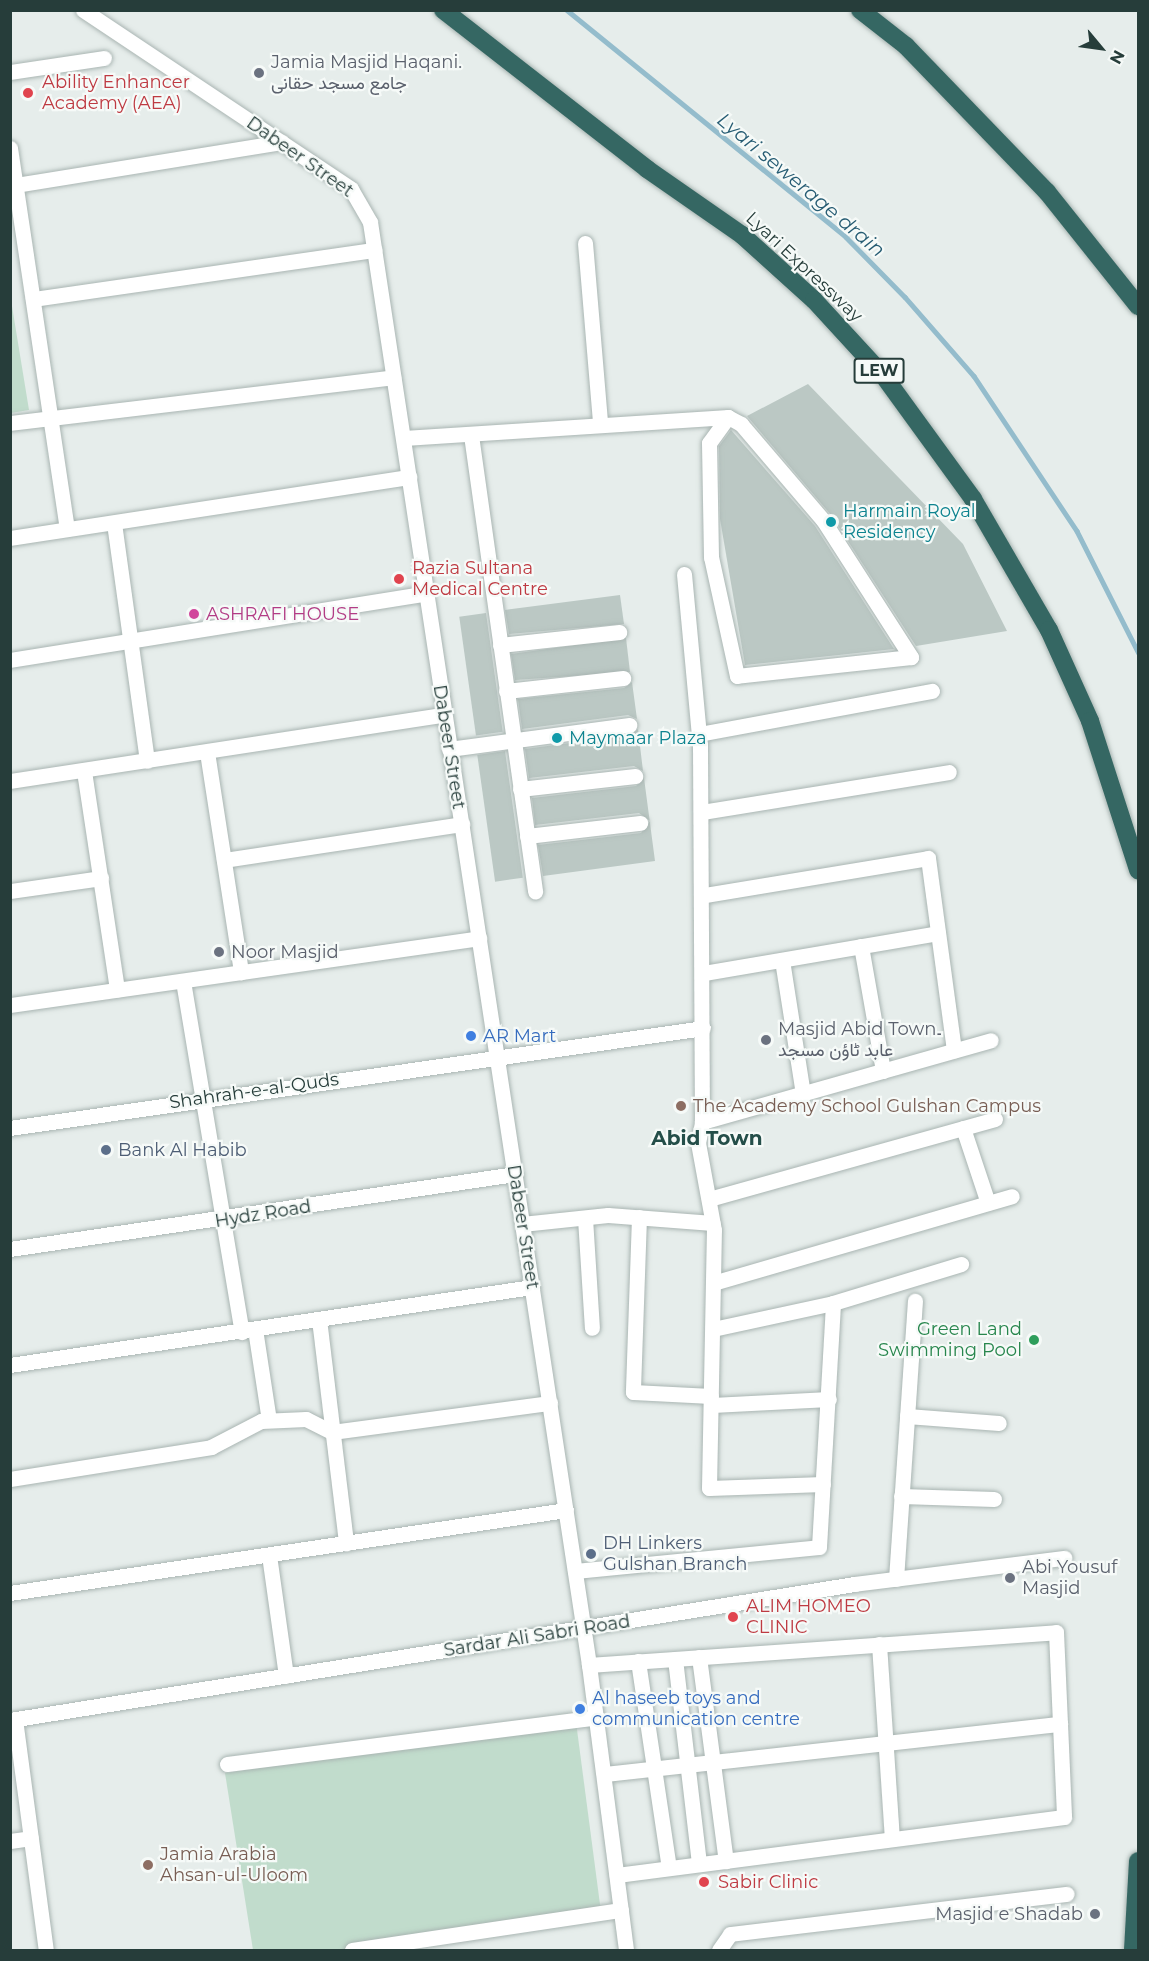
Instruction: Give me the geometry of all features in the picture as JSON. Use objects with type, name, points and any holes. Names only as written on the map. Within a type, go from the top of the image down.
[{"type":"highway","name":"Lyari Expressway","points":[[443,10],[647,169],[742,235],[814,300],[883,375],[973,499],[1049,630],[1090,721],[1138,870]]},
{"type":"highway","points":[[860,10],[906,46],[1047,192],[1138,306]]},
{"type":"highway","points":[[1133,1950],[1138,1861]]},
{"type":"street","name":"Dabeer Street","points":[[83,10],[351,189],[370,222],[404,438],[443,715],[462,824],[584,1628],[605,1774],[626,1950]]},
{"type":"street","points":[[10,72],[104,58]]},
{"type":"street","points":[[15,194],[282,142]]},
{"type":"street","points":[[10,148],[15,194],[67,529]]},
{"type":"street","points":[[585,243],[600,423]]},
{"type":"street","points":[[33,299],[374,250]]},
{"type":"street","points":[[10,423],[393,376]]},
{"type":"street","points":[[404,438],[471,435],[600,423],[728,417],[741,424],[823,520],[911,657],[737,676],[711,557],[708,443],[728,417]]},
{"type":"street","points":[[471,435],[535,892]]},
{"type":"street","points":[[10,538],[409,477]]},
{"type":"street","points":[[114,523],[147,761]]},
{"type":"street","points":[[684,574],[699,734],[705,895],[702,1122],[698,1143],[713,1223],[709,1488],[823,1484]]},
{"type":"street","points":[[10,660],[426,592]]},
{"type":"street","points":[[500,645],[619,632]]},
{"type":"street","points":[[506,691],[623,678]]},
{"type":"street","points":[[699,734],[932,692]]},
{"type":"street","points":[[10,781],[443,715]]},
{"type":"street","points":[[449,749],[629,725]]},
{"type":"street","points":[[207,752],[241,972]]},
{"type":"street","points":[[84,771],[117,990]]},
{"type":"street","points":[[702,812],[949,772]]},
{"type":"street","points":[[520,789],[635,776]]},
{"type":"street","points":[[527,836],[640,823]]},
{"type":"street","points":[[224,860],[462,824]]},
{"type":"street","points":[[705,895],[928,858],[954,1050]]},
{"type":"street","points":[[10,891],[101,878]]},
{"type":"street","points":[[704,973],[938,933]]},
{"type":"street","points":[[10,1005],[479,938]]},
{"type":"street","points":[[861,946],[882,1071]]},
{"type":"street","points":[[782,960],[803,1094]]},
{"type":"street","points":[[183,981],[225,1220],[269,1420]]},
{"type":"street","name":"Shahrah-e-al-Quds","points":[[10,1128],[703,1028]]},
{"type":"street","points":[[702,1122],[991,1040]]},
{"type":"street","points":[[708,1199],[995,1119]]},
{"type":"street","points":[[963,1128],[988,1203]]},
{"type":"street","name":"Hydz Road","points":[[10,1249],[225,1220],[515,1174]]},
{"type":"street","points":[[713,1283],[1012,1196]]},
{"type":"street","points":[[522,1224],[585,1218],[639,1217],[713,1223]]},
{"type":"street","points":[[639,1217],[633,1392],[711,1401],[830,1399]]},
{"type":"street","points":[[585,1218],[592,1328]]},
{"type":"street","points":[[713,1329],[833,1303],[961,1264]]},
{"type":"street","points":[[10,1365],[532,1287]]},
{"type":"street","points":[[896,1579],[915,1301]]},
{"type":"street","points":[[575,1571],[819,1547],[830,1399],[833,1303]]},
{"type":"street","points":[[319,1319],[346,1543]]},
{"type":"street","points":[[10,1479],[211,1447],[269,1420],[306,1419],[333,1432],[550,1403]]},
{"type":"street","points":[[907,1416],[999,1423]]},
{"type":"street","points":[[901,1496],[994,1499]]},
{"type":"street","points":[[10,1593],[566,1510]]},
{"type":"street","points":[[269,1555],[286,1676]]},
{"type":"street","name":"Sardar Ali Sabri Road","points":[[13,1719],[896,1579],[1064,1558]]},
{"type":"street","points":[[589,1665],[1056,1632],[1064,1817],[617,1875]]},
{"type":"street","points":[[879,1644],[892,1839]]},
{"type":"street","points":[[699,1657],[726,1861]]},
{"type":"street","points":[[675,1659],[699,1864]]},
{"type":"street","points":[[638,1661],[669,1868]]},
{"type":"street","points":[[227,1764],[597,1717]]},
{"type":"street","points":[[13,1719],[46,1950]]},
{"type":"street","points":[[605,1774],[1060,1724]]},
{"type":"street","points":[[10,1841],[31,1838]]},
{"type":"street","points":[[719,1950],[730,1934],[1067,1894]]},
{"type":"street","points":[[352,1950],[621,1910]]},
{"type":"green space","points":[[10,294],[29,410],[11,413],[10,413]]},
{"type":"green space","points":[[576,1722],[601,1912],[369,1950],[253,1950],[225,1773]]},
{"type":"building","points":[[808,384],[963,544],[1007,631],[916,646],[831,515],[747,416]]},
{"type":"building","points":[[731,430],[815,526],[894,649],[745,665],[720,519],[719,446]]},
{"type":"building","points":[[620,595],[624,624],[509,634],[505,610]]},
{"type":"building","points":[[486,613],[503,732],[476,736],[459,617]]},
{"type":"building","points":[[626,638],[630,672],[515,680],[511,654]]},
{"type":"building","points":[[632,682],[637,719],[628,715],[522,729],[518,699],[624,688]]},
{"type":"building","points":[[638,729],[643,771],[634,766],[529,778],[525,749],[630,735]]},
{"type":"building","points":[[505,751],[523,878],[495,882],[477,755]]},
{"type":"building","points":[[644,778],[650,821],[639,813],[535,825],[532,798],[636,786]]},
{"type":"building","points":[[650,821],[655,861],[543,876],[538,845],[641,833]]},
{"type":"waterway","name":"Lyari sewerage drain","points":[[567,10],[846,237],[905,297],[974,376],[1077,531],[1138,652]]},
{"type":"place","name":"Jamia Masjid Haqani. جامع مسجد حقانی","points":[[259,73]]},
{"type":"place","name":"Ability Enhancer Academy (AEA)","points":[[28,93]]},
{"type":"place","name":"Harmain Royal Residency","points":[[831,522]]},
{"type":"place","name":"Razia Sultana Medical Centre","points":[[399,579]]},
{"type":"place","name":"ASHRAFI HOUSE","points":[[194,614]]},
{"type":"place","name":"Maymaar Plaza","points":[[557,738]]},
{"type":"place","name":"Noor Masjid","points":[[219,952]]},
{"type":"place","name":"AR Mart","points":[[471,1036]]},
{"type":"place","name":"Masjid Abid Town۔ عابد ٹاؤن مسجد","points":[[766,1040]]},
{"type":"place","name":"The Academy School Gulshan Campus","points":[[681,1106]]},
{"type":"place","name":"Bank Al Habib","points":[[106,1150]]},
{"type":"place","name":"Green Land Swimming Pool","points":[[1034,1340]]},
{"type":"place","name":"DH Linkers Gulshan Branch","points":[[591,1554]]},
{"type":"place","name":"Abi Yousuf Masjid","points":[[1010,1578]]},
{"type":"place","name":"ALIM HOMEO CLINIC","points":[[733,1617]]},
{"type":"place","name":"Al haseeb toys and communication centre","points":[[580,1709]]},
{"type":"place","name":"Jamia Arabia Ahsan-ul-Uloom","points":[[148,1865]]},
{"type":"place","name":"Sabir Clinic","points":[[704,1882]]},
{"type":"place","name":"Masjid e Shadab","points":[[1095,1914]]},
{"type":"district","name":"Abid Town","points":[[707,1138]]}]
